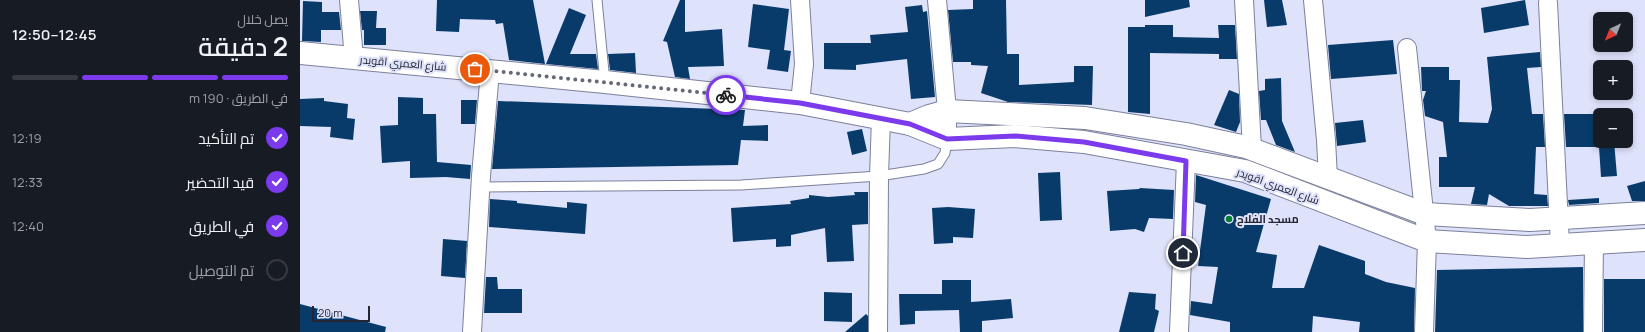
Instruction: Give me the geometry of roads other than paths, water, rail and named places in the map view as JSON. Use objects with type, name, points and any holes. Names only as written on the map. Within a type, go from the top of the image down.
[{"type":"street","points":[[350,0],[354,59]]},
{"type":"street","points":[[800,0],[804,64],[800,103]]},
{"type":"street","points":[[937,0],[947,111],[947,139]]},
{"type":"street","points":[[1244,0],[1252,149]]},
{"type":"street","points":[[1313,0],[1328,178]]},
{"type":"street","points":[[1548,3],[1560,245]]},
{"type":"street","points":[[1407,48],[1427,241],[1424,332]]},
{"type":"street","name":"شارع العمري اقويدر","points":[[300,53],[605,82],[800,103],[910,124],[947,139],[1015,136],[1084,142],[1244,172],[1427,241],[1526,247],[1645,240]]},
{"type":"street","points":[[472,332],[490,71]]},
{"type":"street","points":[[910,124],[929,116],[947,111],[1085,118],[1186,134],[1252,149],[1425,214],[1530,220],[1645,213]]},
{"type":"street","points":[[878,332],[881,118]]},
{"type":"street","points":[[1179,332],[1186,161]]},
{"type":"street","points":[[1593,332],[1594,242]]},
{"type":"lane","points":[[596,0],[605,82]]},
{"type":"lane","points":[[481,188],[741,185],[879,176],[924,169],[938,164],[945,153],[947,139]]},
{"type":"place","name":"مسجد الفلاح","points":[[1229,219]]}]
